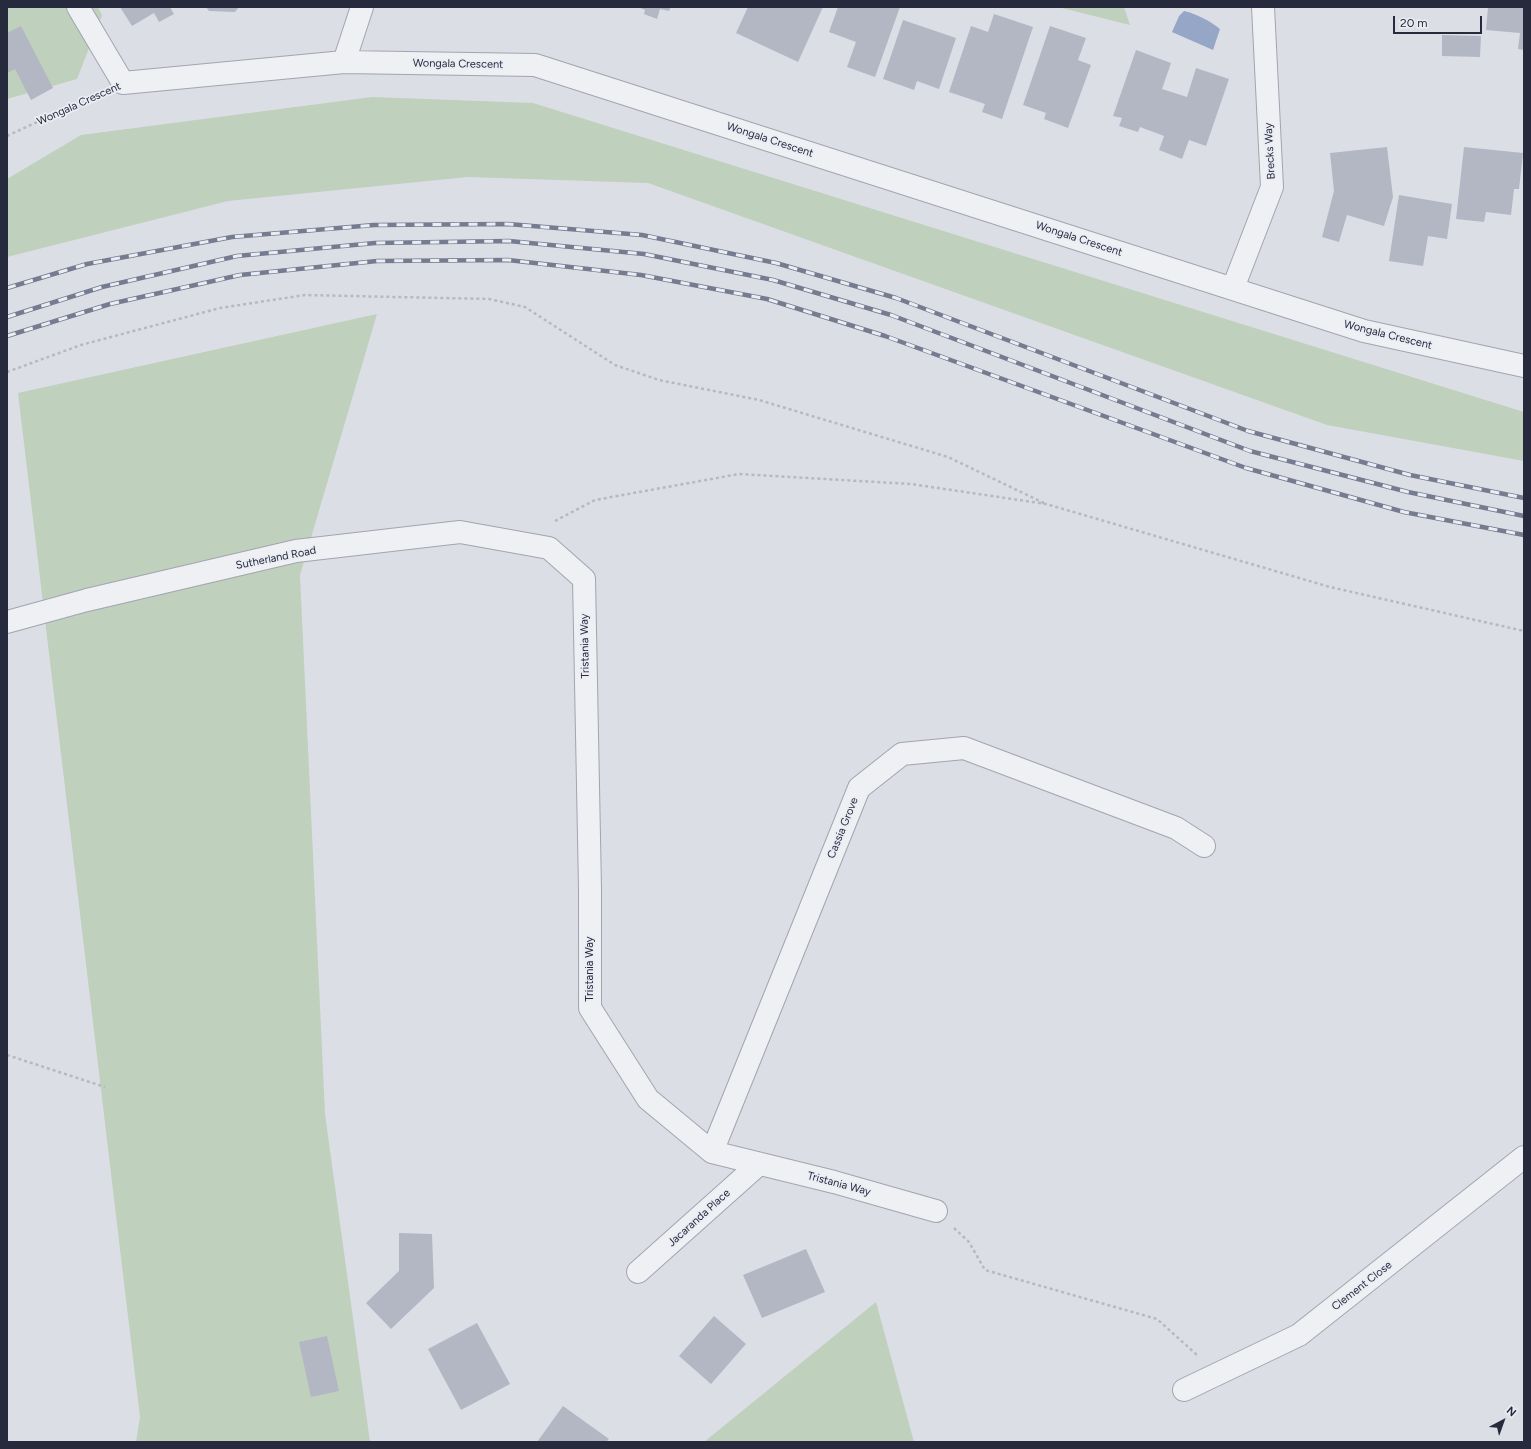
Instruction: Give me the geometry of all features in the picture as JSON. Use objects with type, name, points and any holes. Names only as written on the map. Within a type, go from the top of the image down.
[{"type":"street","points":[[78,7],[122,83]]},
{"type":"street","points":[[344,62],[362,7]]},
{"type":"street","name":"Brecks Way","points":[[1233,288],[1272,187],[1263,7]]},
{"type":"street","name":"Wongala Crescent","points":[[122,83],[344,62],[535,65],[1364,331],[1524,366]]},
{"type":"street","name":"Sutherland Road","points":[[7,622],[87,600],[296,551],[460,532],[549,548]]},
{"type":"street","name":"Tristania Way","points":[[549,548],[584,579],[590,881],[590,1008],[648,1098],[712,1152],[834,1182],[936,1211]]},
{"type":"street","name":"Cassia Grove","points":[[712,1152],[859,788],[902,754],[964,748],[1176,828],[1204,846]]},
{"type":"street","name":"Clement Close","points":[[1184,1390],[1299,1335],[1524,1157]]},
{"type":"street","name":"Jacaranda Place","points":[[638,1272],[759,1164]]},
{"type":"path","name":"Wongala Crescent","points":[[7,136],[122,83]]},
{"type":"path","points":[[7,372],[81,345],[213,310],[305,294],[489,300],[525,307],[615,365],[659,380],[759,400],[948,457],[1046,504]]},
{"type":"path","points":[[517,542],[595,500],[739,474],[911,484],[1046,504],[1330,587],[1524,631]]},
{"type":"path","points":[[7,1056],[105,1087]]},
{"type":"path","points":[[936,1211],[969,1242],[985,1270],[1157,1320],[1218,1374]]},
{"type":"green space","points":[[7,7],[98,7],[102,15],[77,79],[7,99]]},
{"type":"green space","points":[[1058,7],[1124,7],[1130,25]]},
{"type":"green space","points":[[372,97],[533,103],[1524,412],[1524,461],[1327,425],[648,183],[468,177],[228,201],[7,257],[7,179],[81,135]]},
{"type":"green space","points":[[377,314],[300,575],[325,1114],[370,1442],[136,1442],[140,1417],[18,393]]},
{"type":"green space","points":[[876,1302],[914,1442],[704,1442]]},
{"type":"water","points":[[1184,11],[1203,18],[1220,29],[1213,50],[1172,32],[1179,16]]},
{"type":"building","points":[[120,7],[170,7],[174,14],[159,22],[154,13],[132,26]]},
{"type":"building","points":[[206,7],[239,7],[235,12],[209,11]]},
{"type":"building","points":[[638,7],[671,7],[669,11],[660,9],[657,19],[644,14],[645,10]]},
{"type":"building","points":[[748,7],[823,7],[798,62],[736,33]]},
{"type":"building","points":[[838,7],[900,7],[875,77],[847,67],[856,42],[829,32]]},
{"type":"building","points":[[1488,7],[1524,7],[1524,50],[1518,49],[1520,33],[1486,30]]},
{"type":"building","points":[[994,14],[1033,27],[1002,119],[982,112],[985,104],[949,92],[971,26],[988,32]]},
{"type":"building","points":[[903,20],[956,38],[939,89],[917,81],[914,90],[883,79]]},
{"type":"building","points":[[21,26],[53,88],[31,100],[15,69],[7,73],[7,33]]},
{"type":"building","points":[[1050,26],[1086,38],[1078,60],[1091,65],[1068,128],[1044,119],[1046,113],[1023,105]]},
{"type":"building","points":[[1442,35],[1481,36],[1480,57],[1442,56]]},
{"type":"building","points":[[1136,50],[1171,63],[1162,89],[1187,97],[1196,68],[1229,79],[1206,146],[1189,140],[1182,159],[1159,150],[1164,136],[1140,127],[1138,132],[1119,126],[1122,118],[1113,116]]},
{"type":"building","points":[[1387,147],[1393,197],[1384,226],[1347,215],[1339,242],[1322,237],[1334,191],[1330,153]]},
{"type":"building","points":[[1464,147],[1523,153],[1519,189],[1514,189],[1511,215],[1486,212],[1484,222],[1456,219]]},
{"type":"building","points":[[1399,195],[1452,204],[1447,239],[1428,236],[1423,266],[1389,261]]},
{"type":"building","points":[[399,1233],[432,1234],[434,1288],[391,1329],[366,1303],[399,1271]]},
{"type":"building","points":[[806,1249],[825,1292],[762,1318],[743,1275]]},
{"type":"building","points":[[714,1316],[746,1344],[711,1384],[679,1356]]},
{"type":"building","points":[[477,1323],[510,1384],[461,1410],[428,1349]]},
{"type":"building","points":[[327,1336],[339,1391],[311,1397],[299,1342]]},
{"type":"building","points":[[563,1406],[609,1439],[606,1442],[537,1442]]},
{"type":"railway","points":[[7,288],[87,264],[232,237],[374,225],[508,224],[642,235],[776,263],[896,298],[1248,431],[1410,475],[1524,498]]},
{"type":"railway","points":[[7,317],[102,287],[237,256],[375,243],[509,241],[644,254],[773,280],[891,315],[1250,451],[1408,492],[1524,516]]},
{"type":"railway","points":[[7,336],[110,304],[240,275],[377,261],[508,260],[641,275],[767,299],[885,336],[1246,468],[1404,512],[1524,535]]}]
